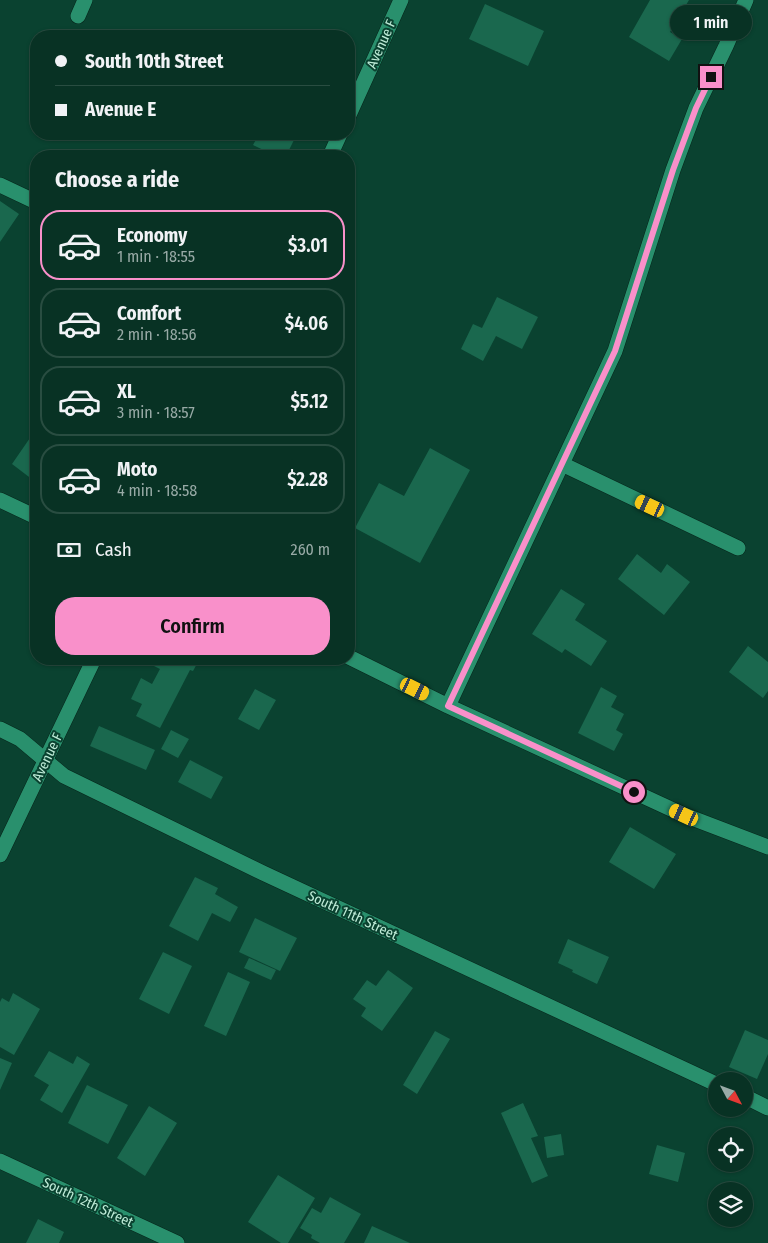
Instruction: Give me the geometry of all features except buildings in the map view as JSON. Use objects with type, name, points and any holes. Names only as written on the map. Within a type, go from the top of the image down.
[{"type":"street","points":[[78,16],[86,0]]},
{"type":"street","name":"Avenue F","points":[[355,102],[401,0]]},
{"type":"street","points":[[448,706],[615,351],[696,108],[746,0]]},
{"type":"street","points":[[0,185],[30,199]]},
{"type":"street","points":[[562,464],[738,548]]},
{"type":"street","points":[[0,500],[30,514]]},
{"type":"street","points":[[355,660],[448,706],[684,815],[768,847]]},
{"type":"street","name":"Avenue F","points":[[0,855],[91,665]]},
{"type":"street","name":"South 11th Street","points":[[0,729],[20,739],[64,776],[264,873],[708,1080]]},
{"type":"street","points":[[753,1100],[768,1108]]},
{"type":"street","name":"South 12th Street","points":[[0,1161],[177,1243]]},
{"type":"route","points":[[634,792],[448,706],[615,351],[673,170],[696,108],[711,77]]}]
